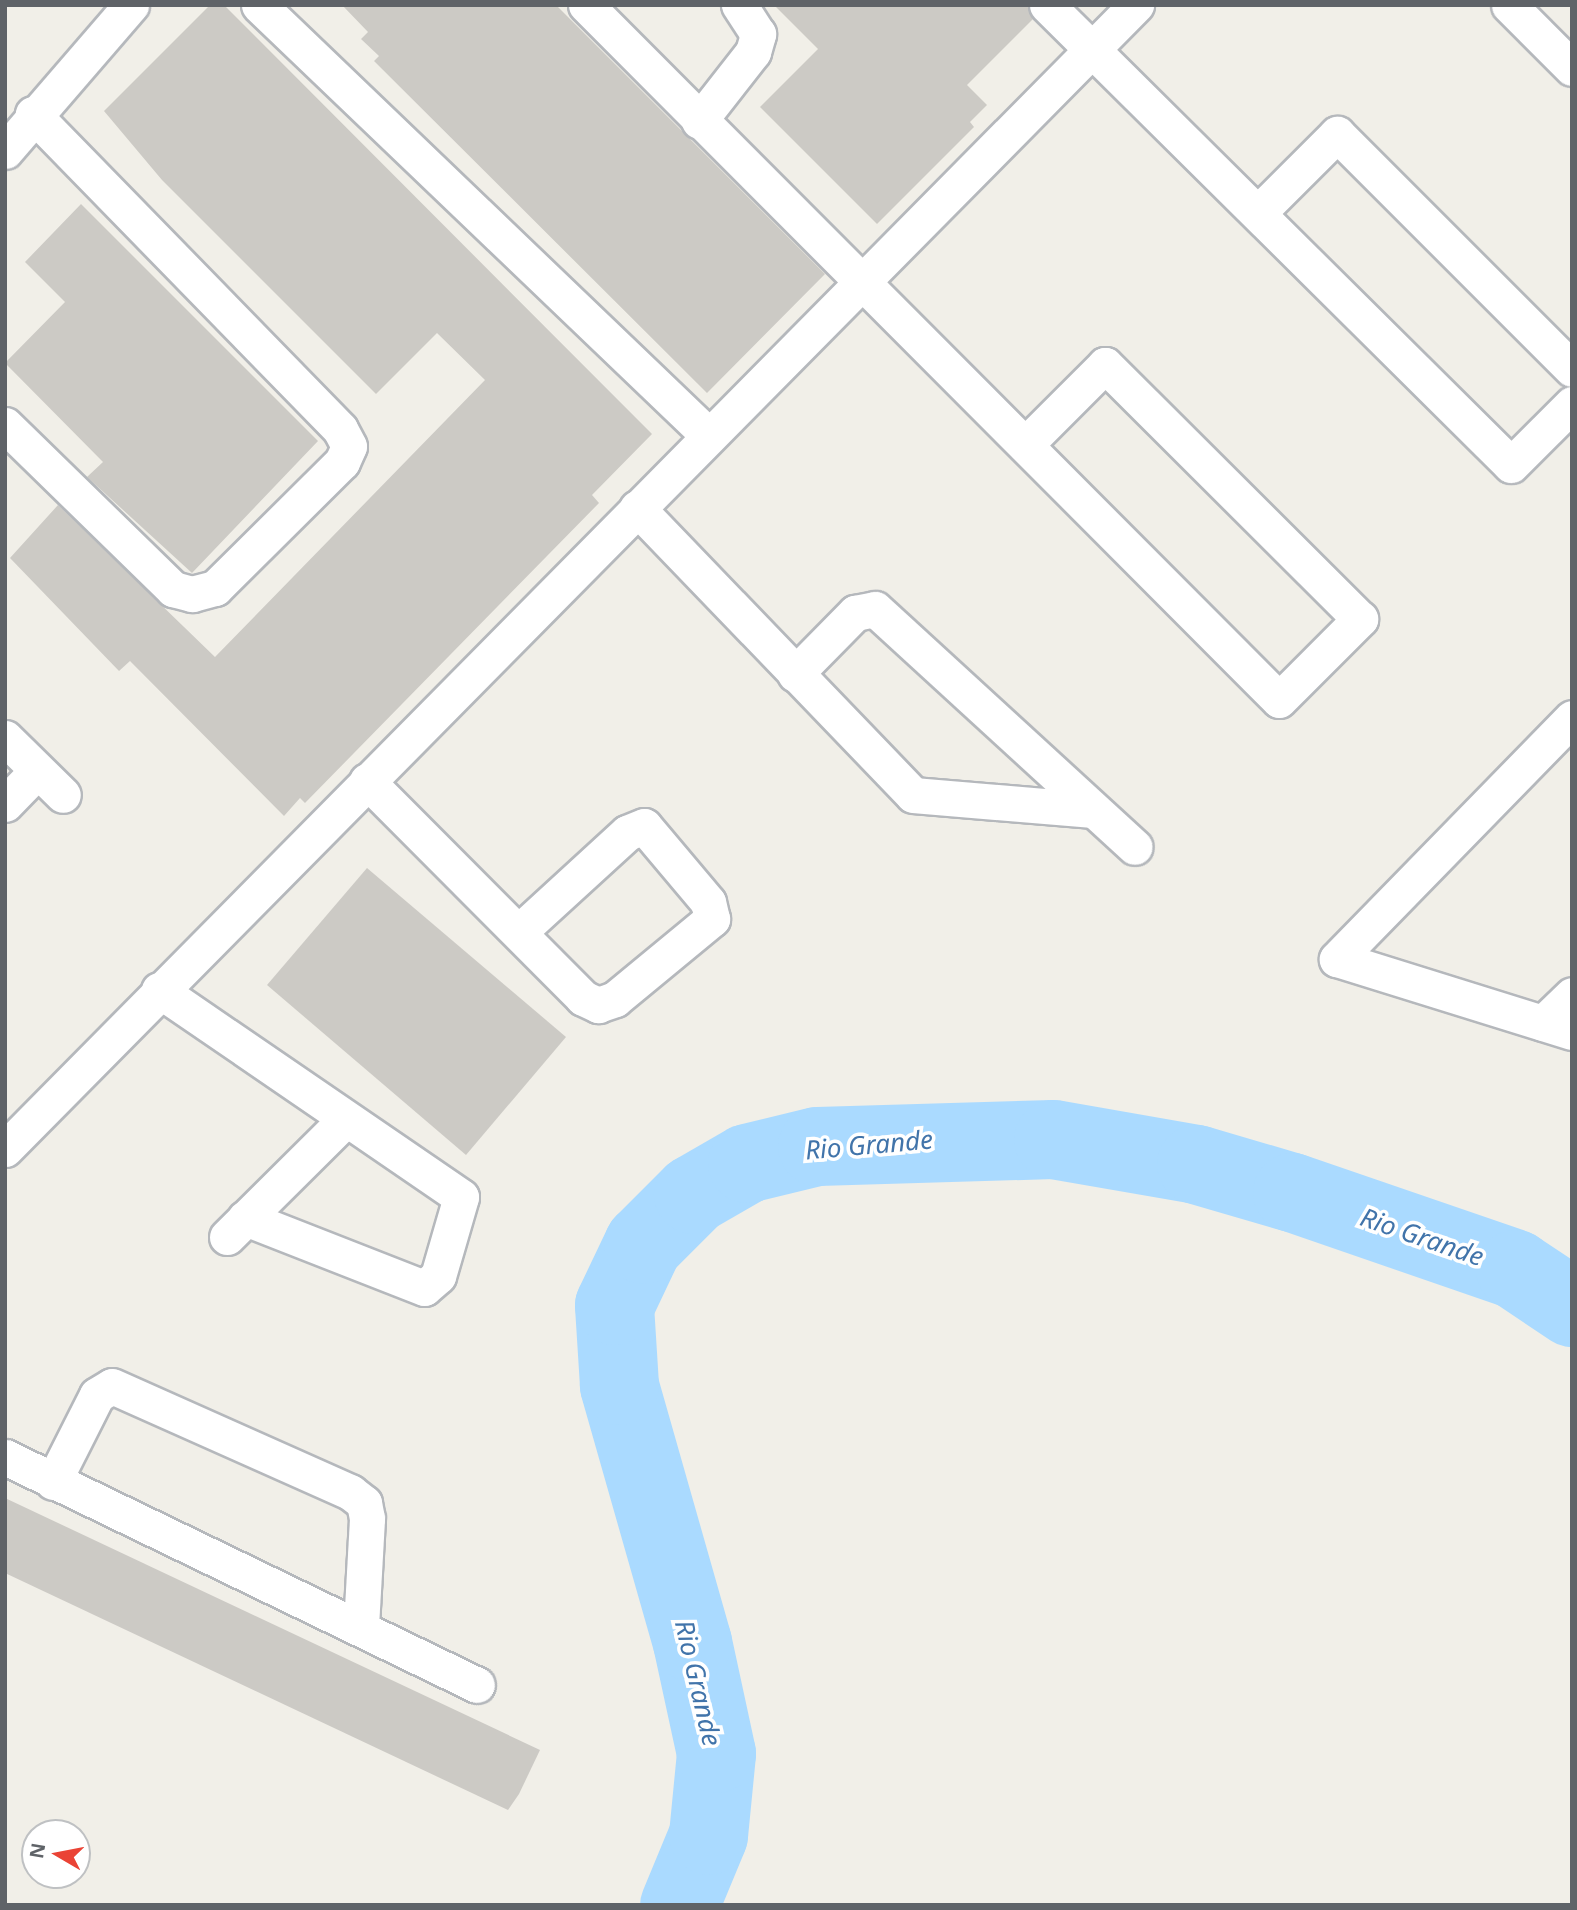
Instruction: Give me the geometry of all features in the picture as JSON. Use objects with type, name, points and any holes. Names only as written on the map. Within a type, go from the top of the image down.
[{"type":"street","points":[[5,150],[33,114],[131,5]]},
{"type":"street","points":[[259,5],[709,436]]},
{"type":"street","points":[[586,5],[1279,700],[1360,619],[1105,365],[1025,445]]},
{"type":"street","points":[[699,121],[752,52],[758,34],[739,5]]},
{"type":"street","points":[[1047,5],[1511,465],[1572,404]]},
{"type":"street","points":[[11,1130],[159,990],[1136,5]]},
{"type":"street","points":[[1510,5],[1572,68]]},
{"type":"street","points":[[5,425],[173,589],[192,594],[215,588],[342,462],[349,446],[340,429],[33,114]]},
{"type":"street","points":[[1258,213],[1337,134],[1572,369]]},
{"type":"street","points":[[637,508],[913,795],[1093,810]]},
{"type":"street","points":[[795,674],[855,613],[875,610],[1135,847]]},
{"type":"street","points":[[1572,719],[1337,959],[1557,1028],[1572,995]]},
{"type":"street","points":[[5,738],[63,795]]},
{"type":"street","points":[[5,804],[37,772]]},
{"type":"street","points":[[367,781],[520,931],[583,998],[598,1005],[615,999],[712,919],[708,902],[644,826],[627,833],[520,931]]},
{"type":"street","points":[[159,990],[344,1121],[461,1197],[438,1276],[424,1287],[405,1284],[236,1228],[344,1121]]},
{"type":"street","points":[[53,1482],[97,1395],[112,1387],[350,1492],[363,1503],[368,1518],[361,1628]]},
{"type":"street","points":[[5,1457],[477,1685]]},
{"type":"building","points":[[210,5],[224,5],[652,434],[592,495],[599,503],[305,803],[300,798],[284,816],[130,661],[119,671],[10,558],[58,505],[215,657],[485,380],[437,333],[376,394],[162,180],[104,111]]},
{"type":"building","points":[[342,5],[556,5],[825,274],[707,393],[374,61],[379,56],[361,39],[368,32]]},
{"type":"building","points":[[774,5],[1027,5],[1033,19],[967,85],[987,105],[970,122],[974,127],[877,224],[760,107],[818,49]]},
{"type":"building","points":[[81,204],[318,441],[192,573],[87,477],[103,462],[5,363],[65,302],[25,262]]},
{"type":"building","points":[[367,868],[566,1037],[466,1155],[267,985]]},
{"type":"building","points":[[5,1498],[540,1750],[519,1794],[508,1810],[5,1573]]},
{"type":"waterway","name":"Rio Grande","points":[[679,1905],[708,1835],[716,1753],[692,1642],[619,1385],[614,1305],[643,1244],[693,1194],[747,1163],[817,1146],[1053,1139],[1196,1164],[1292,1192],[1515,1269],[1572,1307]]}]
